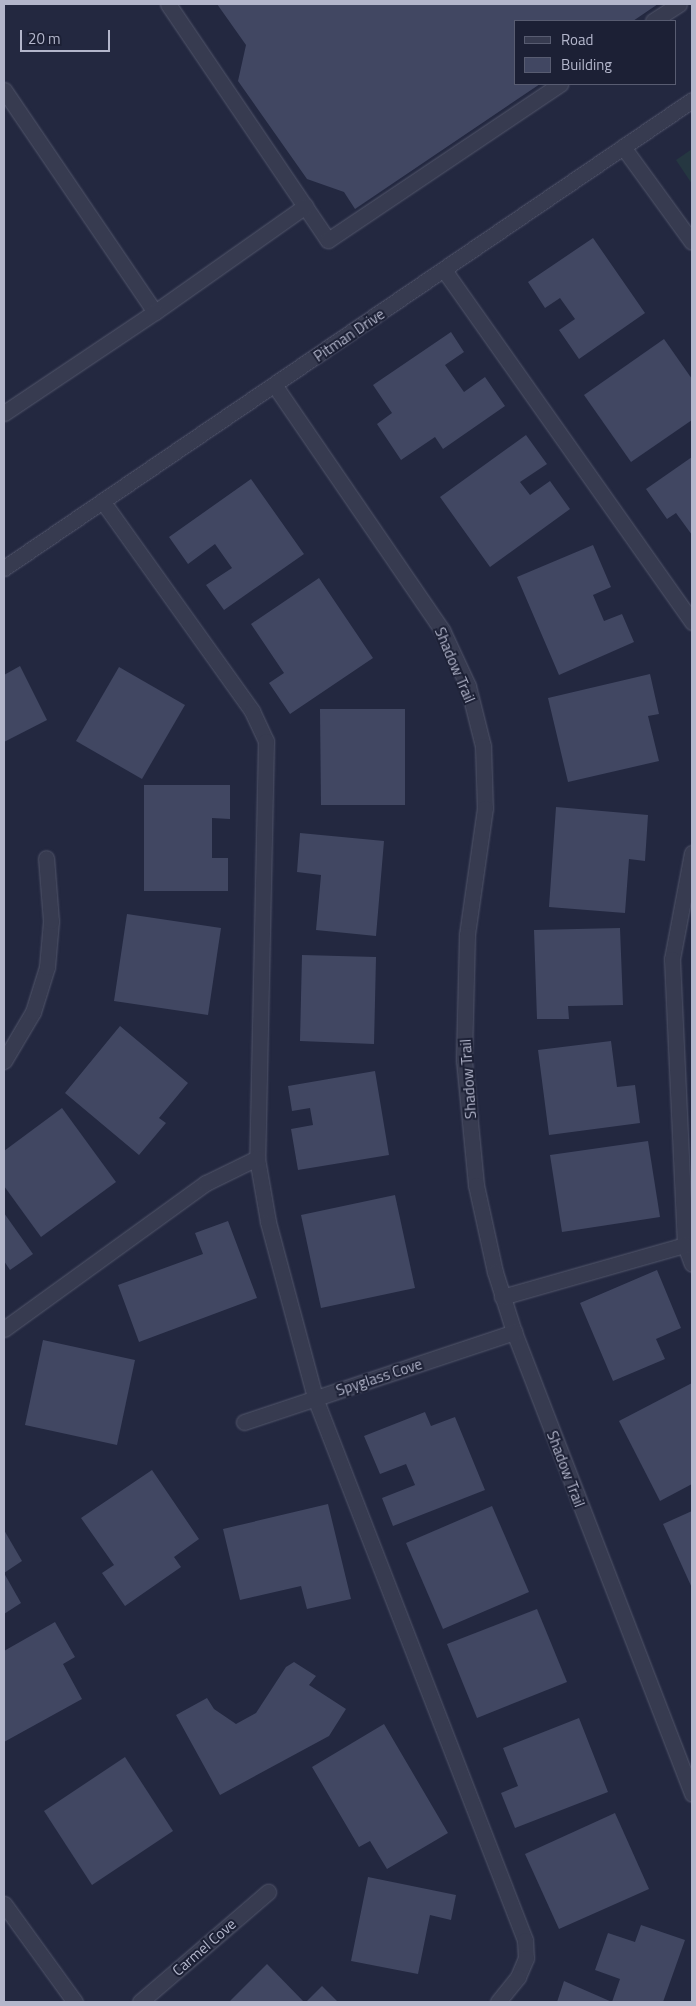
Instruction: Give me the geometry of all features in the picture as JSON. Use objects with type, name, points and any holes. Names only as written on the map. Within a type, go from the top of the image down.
[{"type":"street","points":[[168,4],[328,240],[559,85]]},
{"type":"street","points":[[654,20],[678,4]]},
{"type":"street","points":[[4,90],[155,312]]},
{"type":"street","name":"Pitman Drive","points":[[4,568],[692,100]]},
{"type":"street","points":[[623,147],[692,242]]},
{"type":"street","points":[[4,413],[155,312],[305,206]]},
{"type":"street","points":[[444,270],[692,622]]},
{"type":"street","name":"Shadow Trail","points":[[274,386],[442,630],[468,686],[484,746],[485,808],[467,935],[464,1060],[476,1185],[502,1297],[514,1332],[692,1794]]},
{"type":"street","points":[[103,502],[252,711],[266,741],[257,1158],[268,1222],[315,1398],[525,1940],[526,1958],[518,1977],[498,2002]]},
{"type":"street","points":[[692,853],[672,959],[685,1245],[692,1264]]},
{"type":"street","points":[[4,1061],[34,1012],[47,967],[51,921],[46,858]]},
{"type":"street","points":[[4,1329],[206,1183],[257,1158]]},
{"type":"street","points":[[502,1297],[685,1245]]},
{"type":"street","name":"Spyglass Cove","points":[[244,1422],[514,1332]]},
{"type":"street","name":"Carmel Cove","points":[[140,2002],[268,1892]]},
{"type":"street","points":[[4,1904],[75,2002]]},
{"type":"shaded area","points":[[692,149],[692,184],[676,160]]},
{"type":"building","points":[[217,4],[658,4],[634,20],[514,20],[514,85],[539,85],[355,209],[344,192],[307,179],[238,81],[246,45]]},
{"type":"building","points":[[593,238],[645,313],[579,359],[559,330],[575,319],[560,298],[545,308],[528,282]]},
{"type":"building","points":[[451,332],[464,352],[445,365],[464,392],[485,377],[505,406],[443,449],[435,437],[401,460],[377,424],[392,413],[373,385]]},
{"type":"building","points":[[664,339],[692,379],[692,420],[631,462],[584,395]]},
{"type":"building","points":[[526,435],[547,464],[520,482],[530,495],[550,481],[570,509],[490,567],[440,497]]},
{"type":"building","points":[[692,457],[692,535],[676,513],[667,519],[646,489]]},
{"type":"building","points":[[251,479],[304,554],[224,610],[206,585],[232,568],[215,544],[188,564],[169,537]]},
{"type":"building","points":[[593,545],[611,587],[593,595],[604,621],[622,614],[634,642],[559,675],[517,577]]},
{"type":"building","points":[[319,578],[373,658],[290,714],[269,683],[284,673],[251,624]]},
{"type":"building","points":[[20,666],[47,720],[4,742],[4,675]]},
{"type":"building","points":[[119,667],[185,705],[142,779],[76,741]]},
{"type":"building","points":[[650,674],[659,714],[648,716],[659,761],[568,782],[548,698]]},
{"type":"building","points":[[320,709],[405,709],[405,805],[321,805]]},
{"type":"building","points":[[144,785],[230,785],[230,819],[212,818],[212,858],[228,858],[228,891],[144,891]]},
{"type":"building","points":[[556,807],[648,815],[645,861],[629,859],[625,913],[549,907]]},
{"type":"building","points":[[300,833],[384,841],[376,936],[316,930],[321,875],[297,872]]},
{"type":"building","points":[[127,914],[221,928],[208,1015],[114,1001]]},
{"type":"building","points":[[620,928],[623,1005],[568,1006],[569,1019],[537,1019],[534,930]]},
{"type":"building","points":[[302,955],[376,957],[374,1044],[300,1041]]},
{"type":"building","points":[[120,1026],[188,1083],[159,1118],[166,1123],[139,1155],[65,1093]]},
{"type":"building","points":[[611,1041],[617,1087],[635,1085],[640,1123],[549,1135],[538,1050]]},
{"type":"building","points":[[375,1071],[389,1155],[298,1170],[291,1129],[313,1125],[310,1108],[292,1111],[288,1086]]},
{"type":"building","points":[[62,1108],[116,1182],[41,1237],[4,1186],[4,1151]]},
{"type":"building","points":[[648,1141],[660,1217],[562,1232],[550,1155]]},
{"type":"building","points":[[395,1195],[415,1288],[321,1308],[301,1215]]},
{"type":"building","points":[[4,1213],[33,1254],[10,1270],[4,1261]]},
{"type":"building","points":[[228,1221],[257,1298],[139,1342],[118,1285],[203,1254],[195,1233]]},
{"type":"building","points":[[657,1270],[681,1328],[656,1339],[665,1359],[613,1381],[580,1303]]},
{"type":"building","points":[[43,1340],[135,1360],[117,1445],[25,1425]]},
{"type":"building","points":[[692,1383],[692,1484],[660,1501],[619,1421]]},
{"type":"building","points":[[425,1412],[431,1426],[455,1417],[485,1490],[393,1526],[382,1498],[415,1485],[406,1464],[380,1474],[364,1436]]},
{"type":"building","points":[[152,1470],[199,1539],[174,1557],[181,1567],[125,1606],[102,1573],[114,1565],[81,1518]]},
{"type":"building","points":[[328,1504],[351,1599],[307,1609],[301,1586],[240,1600],[223,1529]]},
{"type":"building","points":[[492,1506],[529,1592],[443,1629],[406,1543]]},
{"type":"building","points":[[692,1511],[692,1588],[663,1524]]},
{"type":"building","points":[[4,1530],[22,1561],[4,1573]]},
{"type":"building","points":[[4,1573],[21,1603],[4,1614]]},
{"type":"building","points":[[537,1609],[567,1682],[477,1718],[447,1644]]},
{"type":"building","points":[[55,1622],[75,1657],[63,1664],[82,1699],[4,1742],[4,1651]]},
{"type":"building","points":[[294,1662],[316,1676],[309,1685],[346,1709],[329,1736],[220,1795],[176,1715],[207,1698],[214,1709],[236,1724],[256,1713],[286,1667]]},
{"type":"building","points":[[579,1718],[608,1792],[515,1828],[501,1793],[518,1786],[503,1748]]},
{"type":"building","points":[[384,1724],[448,1833],[387,1869],[370,1841],[359,1847],[312,1767]]},
{"type":"building","points":[[125,1757],[173,1831],[92,1885],[44,1811]]},
{"type":"building","points":[[615,1813],[649,1889],[559,1929],[525,1854]]},
{"type":"building","points":[[368,1877],[456,1895],[451,1920],[430,1915],[418,1974],[351,1961]]},
{"type":"building","points":[[641,1925],[685,1940],[663,2002],[612,2002],[620,1979],[595,1970],[608,1933],[635,1942]]},
{"type":"building","points":[[267,1964],[304,2002],[229,2002]]},
{"type":"building","points":[[564,1981],[612,2002],[557,2002]]},
{"type":"building","points":[[322,1986],[338,2002],[306,2002]]}]
